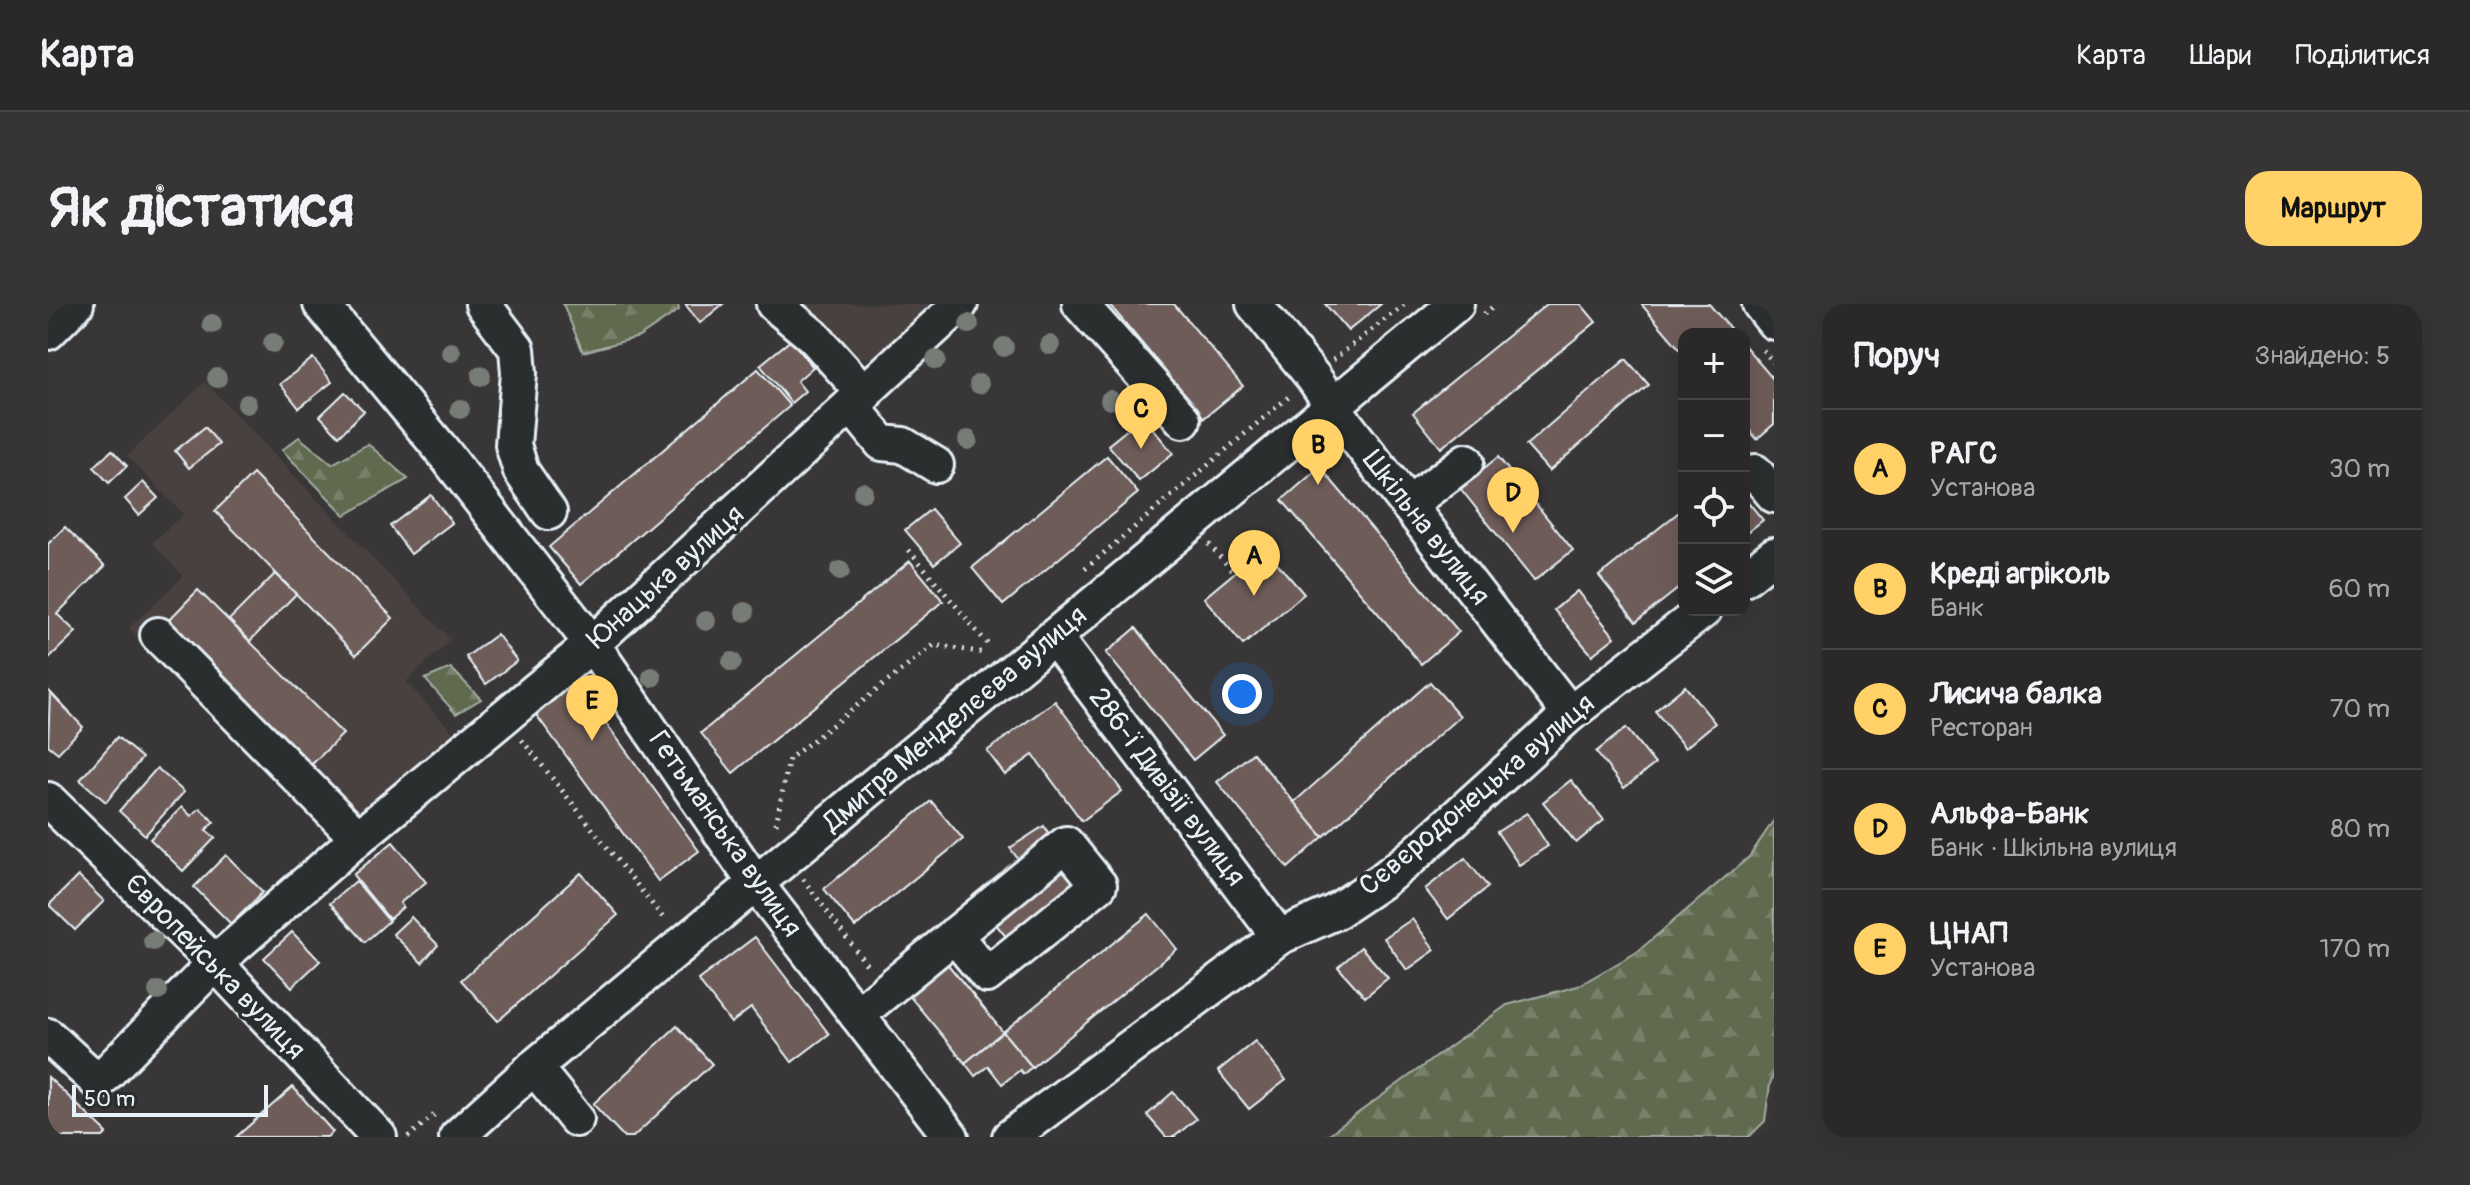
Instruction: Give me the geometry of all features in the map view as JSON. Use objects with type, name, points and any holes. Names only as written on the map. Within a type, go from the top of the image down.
[{"type":"street","points":[[48,332],[76,304]]},
{"type":"street","name":"Гетьманська вулиця","points":[[321,304],[441,449],[592,644],[747,870],[951,1137]]},
{"type":"street","points":[[483,304],[517,349],[519,373],[513,445],[521,471],[549,512]]},
{"type":"street","points":[[774,304],[814,337],[858,400],[882,443],[903,445],[936,465]]},
{"type":"street","name":"Юнацька вулиця","points":[[48,1036],[98,1082],[215,963],[358,838],[592,644],[960,304]]},
{"type":"street","points":[[1080,304],[1183,420]]},
{"type":"street","name":"Шкільна вулиця","points":[[1254,304],[1570,714]]},
{"type":"street","points":[[1760,304],[1774,322]]},
{"type":"street","name":"Дмитра Менделєєва вулиця","points":[[457,1137],[747,870],[1054,637],[1332,407],[1464,313]]},
{"type":"street","points":[[1408,505],[1466,461]]},
{"type":"street","points":[[1750,574],[1774,555]]},
{"type":"street","name":"Сєвєродонецька вулиця","points":[[1010,1137],[1279,937],[1335,912],[1380,882],[1412,857],[1570,714],[1696,616]]},
{"type":"street","points":[[158,635],[358,838]]},
{"type":"street","name":"286-ї Дивізії вулиця","points":[[1054,637],[1279,937]]},
{"type":"street","name":"Європейська вулиця","points":[[48,800],[215,963],[379,1137]]},
{"type":"street","points":[[857,1015],[954,935]]},
{"type":"street","points":[[534,1067],[576,1119]]},
{"type":"path","points":[[1074,578],[1313,377],[1405,304]]},
{"type":"path","points":[[1464,313],[1496,304]]},
{"type":"path","points":[[1207,541],[1234,573]]},
{"type":"path","points":[[909,550],[991,648]]},
{"type":"path","points":[[973,663],[1003,638]]},
{"type":"path","points":[[776,824],[789,759],[934,645],[985,653]]},
{"type":"path","points":[[504,718],[664,919]]},
{"type":"path","points":[[747,870],[776,824],[789,814]]},
{"type":"path","points":[[801,875],[885,991]]},
{"type":"shaded area","points":[[794,304],[942,304],[880,357],[867,358],[851,357]]},
{"type":"shaded area","points":[[205,382],[451,640],[406,682],[455,734],[339,842],[129,628],[183,576],[152,543],[183,514],[127,456]]},
{"type":"green space","points":[[563,304],[678,304],[679,310],[639,337],[583,352]]},
{"type":"green space","points":[[299,437],[332,464],[368,444],[408,479],[345,515],[282,450]]},
{"type":"green space","points":[[451,668],[481,699],[456,714],[425,679]]},
{"type":"green space","points":[[1774,820],[1774,1073],[1765,1121],[1749,1137],[1325,1137],[1507,1005],[1578,986],[1637,952],[1749,857]]},
{"type":"building","points":[[685,304],[723,304],[700,323]]},
{"type":"building","points":[[1109,304],[1174,304],[1243,386],[1204,418]]},
{"type":"building","points":[[1325,304],[1381,304],[1348,331]]},
{"type":"building","points":[[1547,304],[1581,304],[1596,322],[1441,448],[1413,413]]},
{"type":"building","points":[[1641,304],[1709,304],[1730,328],[1678,328],[1678,347]]},
{"type":"building","points":[[791,340],[813,367],[797,381],[805,391],[791,403],[760,365]]},
{"type":"building","points":[[1750,352],[1774,380],[1774,424],[1757,439],[1750,431]]},
{"type":"building","points":[[313,358],[332,382],[299,408],[280,384]]},
{"type":"building","points":[[1626,359],[1649,385],[1549,471],[1526,445]]},
{"type":"building","points":[[758,369],[790,406],[581,584],[549,547]]},
{"type":"building","points":[[345,392],[364,411],[339,436],[320,416]]},
{"type":"building","points":[[1143,417],[1173,453],[1139,481],[1108,445]]},
{"type":"building","points":[[205,427],[219,444],[189,468],[175,451]]},
{"type":"building","points":[[112,450],[127,466],[109,483],[94,467]]},
{"type":"building","points":[[1107,456],[1138,493],[1003,605],[972,568]]},
{"type":"building","points":[[1498,457],[1573,550],[1534,581],[1460,488]]},
{"type":"building","points":[[1320,467],[1459,632],[1421,664],[1282,500]]},
{"type":"building","points":[[253,474],[393,618],[356,655],[215,511]]},
{"type":"building","points":[[143,482],[158,498],[139,515],[125,499]]},
{"type":"building","points":[[431,495],[452,523],[411,554],[390,526]]},
{"type":"building","points":[[1750,504],[1763,520],[1750,530]]},
{"type":"building","points":[[931,509],[960,543],[934,564],[905,530]]},
{"type":"building","points":[[1678,513],[1678,589],[1636,622],[1599,576]]},
{"type":"building","points":[[65,527],[105,566],[57,614],[76,632],[48,659],[48,544]]},
{"type":"building","points":[[1264,548],[1304,594],[1243,645],[1204,598]]},
{"type":"building","points":[[910,561],[943,601],[733,773],[701,733]]},
{"type":"building","points":[[275,574],[296,594],[250,641],[229,620]]},
{"type":"building","points":[[198,590],[343,734],[306,770],[162,627]]},
{"type":"building","points":[[1577,591],[1615,637],[1592,655],[1554,610]]},
{"type":"building","points":[[1136,628],[1223,735],[1193,760],[1106,653]]},
{"type":"building","points":[[497,634],[517,661],[486,684],[466,657]]},
{"type":"building","points":[[571,675],[699,851],[658,881],[529,705]]},
{"type":"building","points":[[1430,682],[1460,716],[1323,837],[1293,803]]},
{"type":"building","points":[[1685,686],[1715,723],[1685,748],[1655,711]]},
{"type":"building","points":[[50,692],[83,727],[58,753],[48,745]]},
{"type":"building","points":[[1055,701],[1122,791],[1082,821],[1033,755],[1005,775],[987,751]]},
{"type":"building","points":[[1626,728],[1655,764],[1624,788],[1596,752]]},
{"type":"building","points":[[117,737],[142,758],[106,802],[80,780]]},
{"type":"building","points":[[1253,753],[1323,837],[1288,868],[1217,782]]},
{"type":"building","points":[[157,768],[184,792],[145,835],[119,811]]},
{"type":"building","points":[[1571,780],[1604,820],[1576,843],[1543,802]]},
{"type":"building","points":[[931,801],[963,839],[855,927],[824,889]]},
{"type":"building","points":[[182,807],[191,816],[200,808],[214,822],[206,830],[215,838],[183,871],[150,839]]},
{"type":"building","points":[[1527,813],[1548,846],[1519,865],[1497,832]]},
{"type":"building","points":[[1044,826],[1052,838],[1018,859],[1010,848]]},
{"type":"building","points":[[393,842],[426,882],[400,903],[403,907],[389,919],[353,875]]},
{"type":"building","points":[[226,855],[263,892],[231,924],[194,887]]},
{"type":"building","points":[[1465,858],[1488,887],[1448,919],[1425,889]]},
{"type":"building","points":[[1060,860],[1077,881],[1007,938],[990,917]]},
{"type":"building","points":[[581,873],[618,915],[498,1021],[461,980]]},
{"type":"building","points":[[78,876],[104,901],[75,930],[49,905]]},
{"type":"building","points":[[356,881],[389,921],[365,942],[330,903]]},
{"type":"building","points":[[1149,914],[1177,949],[1032,1067],[1003,1032]]},
{"type":"building","points":[[411,917],[438,945],[422,963],[393,934]]},
{"type":"building","points":[[1412,919],[1435,950],[1407,970],[1384,938]]},
{"type":"building","points":[[292,932],[320,961],[292,987],[264,958]]},
{"type":"building","points":[[755,937],[829,1034],[792,1062],[751,1008],[731,1023],[698,980]]},
{"type":"building","points":[[1361,947],[1388,978],[1365,997],[1338,967]]},
{"type":"building","points":[[946,962],[1003,1032],[965,1063],[907,993]]},
{"type":"building","points":[[677,1026],[712,1064],[633,1137],[624,1137],[593,1104]]},
{"type":"building","points":[[1003,1032],[1032,1067],[1023,1074],[1020,1070],[1002,1084],[988,1066],[975,1076],[965,1063]]},
{"type":"building","points":[[1255,1041],[1286,1080],[1249,1109],[1218,1071]]},
{"type":"building","points":[[48,1077],[107,1133],[103,1137],[48,1137]]},
{"type":"building","points":[[293,1087],[333,1132],[327,1137],[236,1137]]},
{"type":"building","points":[[1173,1092],[1196,1119],[1174,1137],[1166,1137],[1147,1115]]},
{"type":"place","name":"Лисича балка","points":[[1141,449]]},
{"type":"place","name":"Креді агріколь","points":[[1318,485]]},
{"type":"place","name":"Альфа-Банк","points":[[1513,533]]},
{"type":"place","name":"РАГС","points":[[1254,596]]},
{"type":"place","name":"ЦНАП","points":[[592,741]]}]
